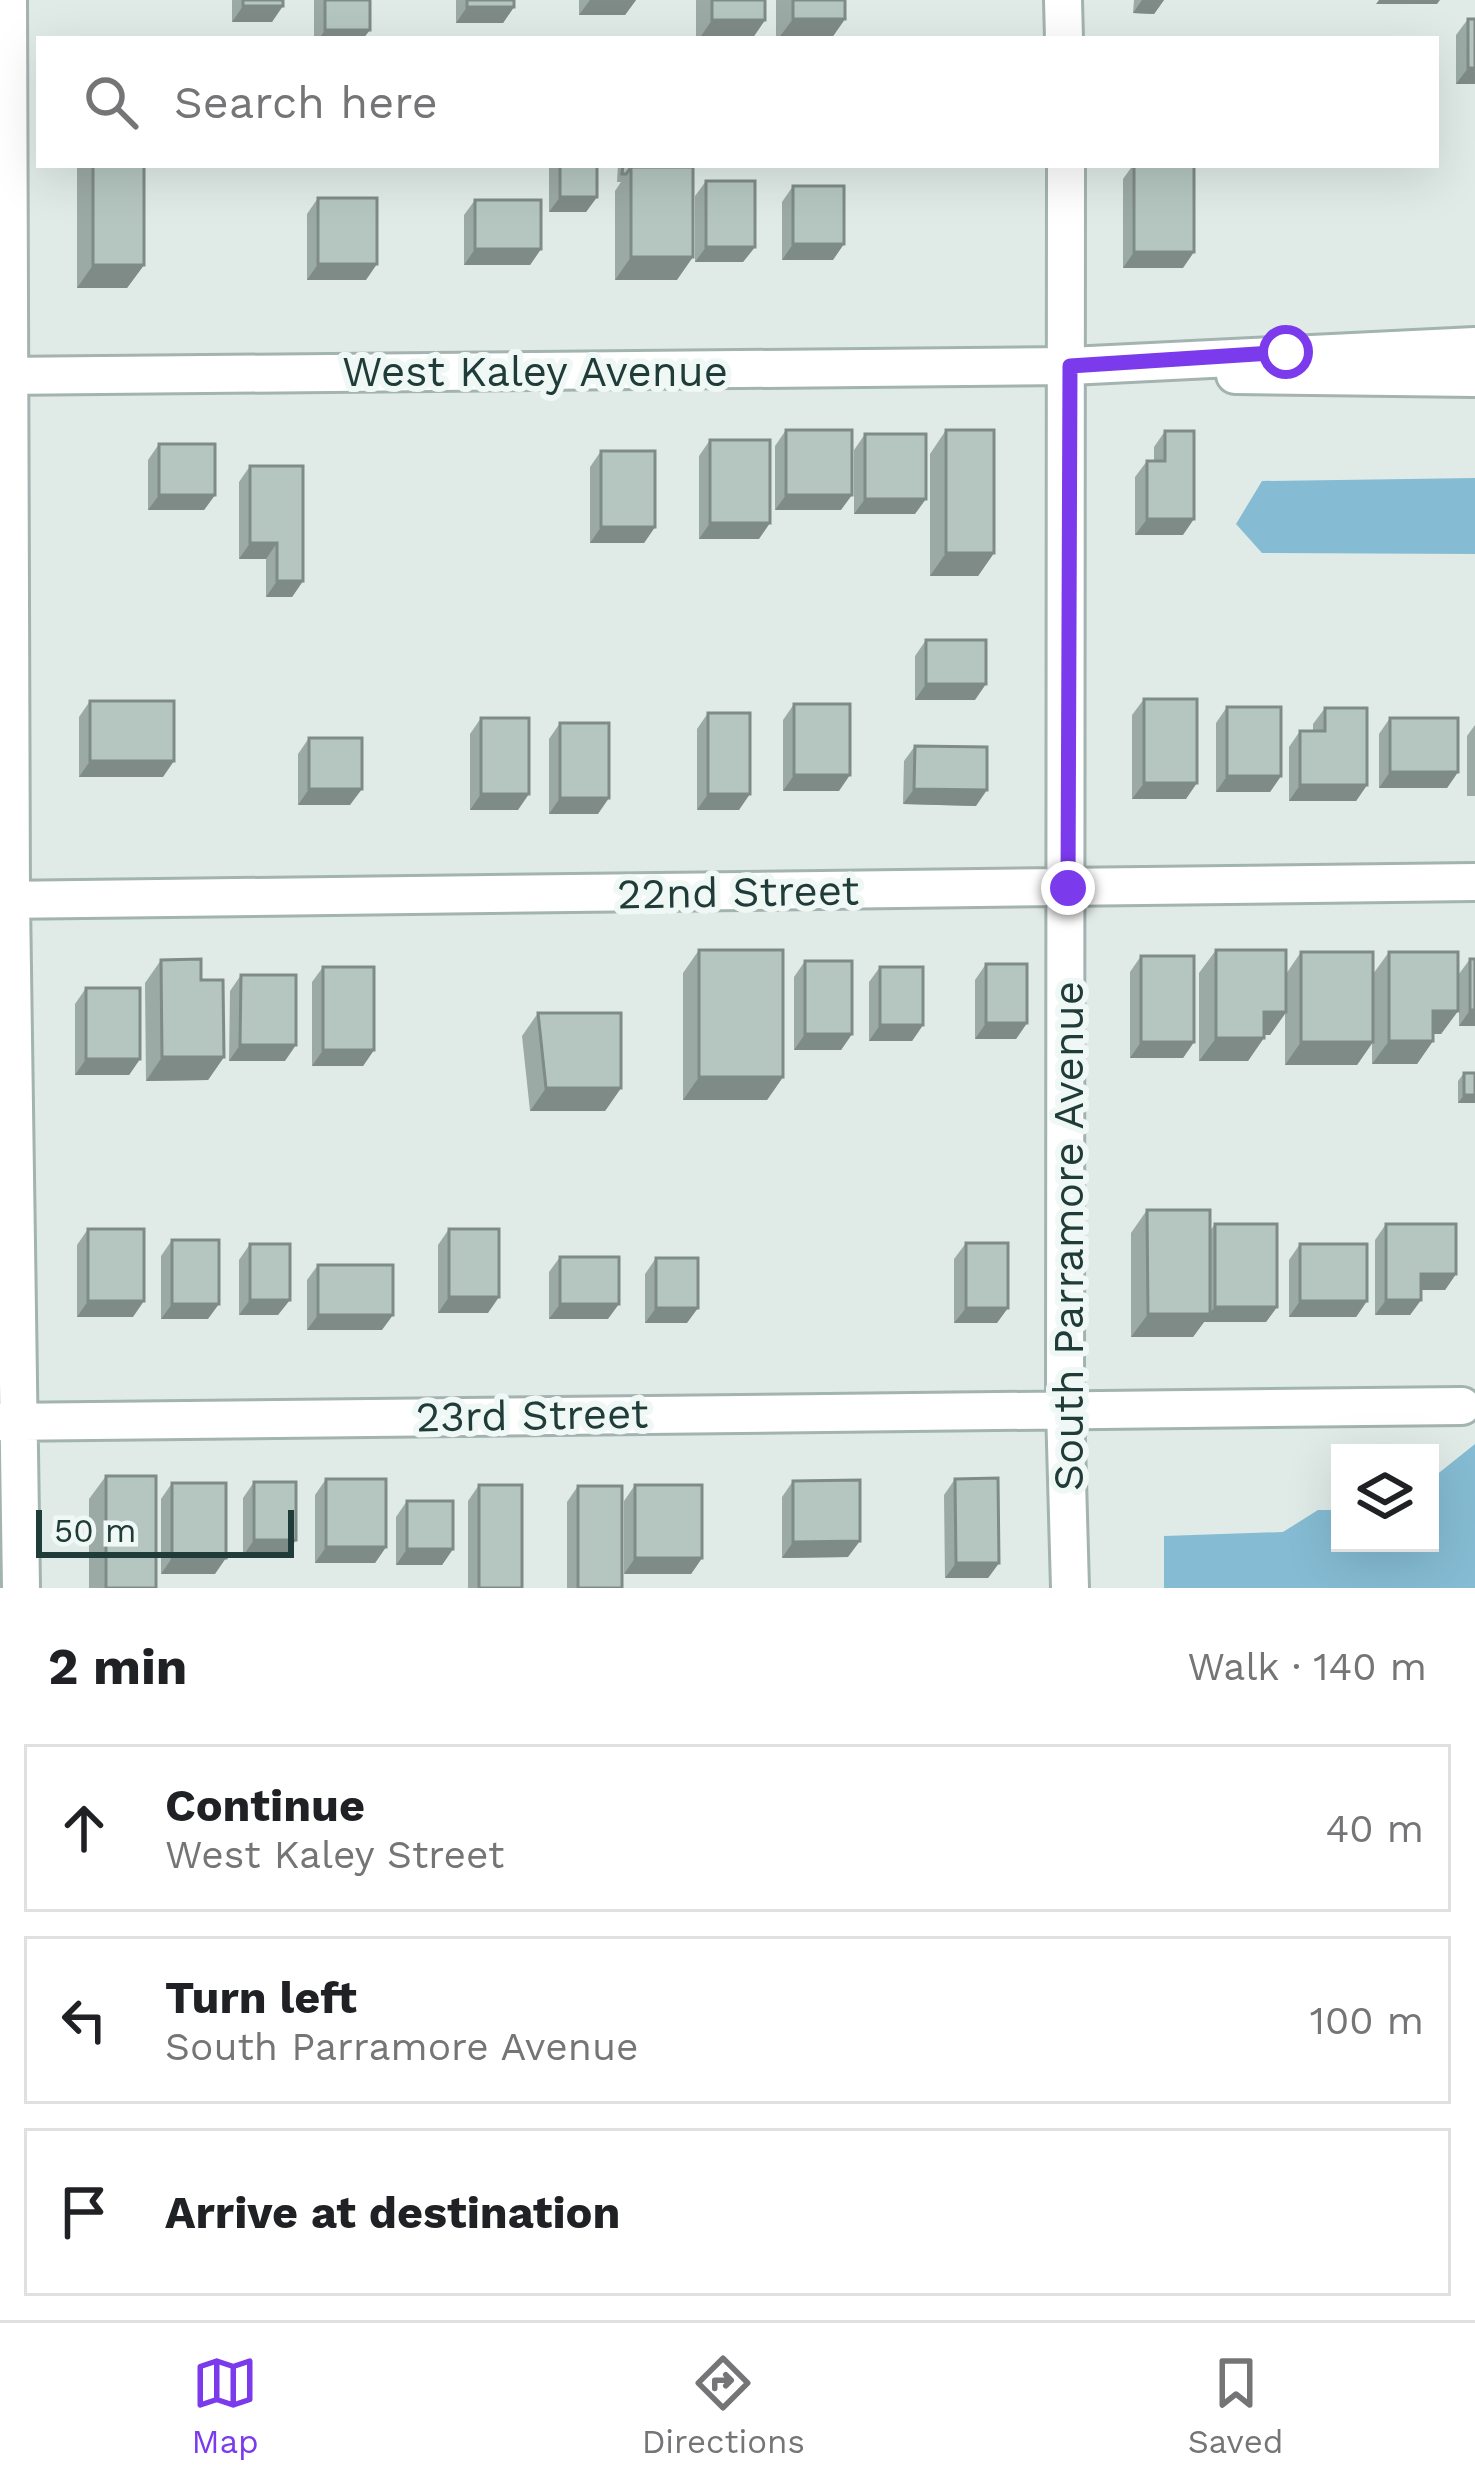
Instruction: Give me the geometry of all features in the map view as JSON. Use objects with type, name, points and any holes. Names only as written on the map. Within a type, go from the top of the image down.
[{"type":"street","points":[[8,0],[5,900],[10,1422],[21,1588]]},
{"type":"street","points":[[1063,0],[1064,36]]},
{"type":"street","name":"South Parramore Avenue","points":[[1066,168],[1070,366],[1065,1408],[1070,1588]]},
{"type":"street","points":[[1070,366],[1475,346]]},
{"type":"street","points":[[1070,366],[1298,378],[1475,378]]},
{"type":"street","name":"West Kaley Avenue","points":[[4,376],[1070,366]]},
{"type":"street","name":"22nd Street","points":[[5,900],[1475,882]]},
{"type":"street","name":"23rd Street","points":[[10,1422],[1462,1406]]},
{"type":"water","points":[[1475,478],[1475,554],[1262,553],[1236,524],[1262,481]]},
{"type":"water","points":[[1475,1444],[1475,1588],[1164,1588],[1164,1536],[1283,1532],[1318,1510],[1331,1510],[1331,1552],[1439,1552],[1439,1473]]},
{"type":"building","points":[[243,0],[283,0],[283,6],[243,6]]},
{"type":"building","points":[[325,0],[370,0],[370,30],[325,30]]},
{"type":"building","points":[[467,0],[514,0],[514,7],[467,7]]},
{"type":"building","points":[[712,0],[765,0],[765,20],[712,20]]},
{"type":"building","points":[[793,0],[845,0],[845,19],[793,19]]},
{"type":"building","points":[[1468,19],[1475,19],[1475,68],[1468,68]]},
{"type":"building","points":[[93,168],[144,168],[144,265],[93,265]]},
{"type":"building","points":[[560,168],[597,168],[597,197],[560,197]]},
{"type":"building","points":[[631,168],[693,168],[693,257],[631,257]]},
{"type":"building","points":[[1134,168],[1194,168],[1194,252],[1134,252]]},
{"type":"building","points":[[706,181],[755,181],[755,247],[706,247]]},
{"type":"building","points":[[793,186],[844,186],[844,244],[793,244]]},
{"type":"building","points":[[318,198],[377,198],[377,264],[318,264]]},
{"type":"building","points":[[475,200],[541,200],[541,249],[475,249]]},
{"type":"building","points":[[786,430],[852,430],[852,495],[786,495]]},
{"type":"building","points":[[946,430],[994,430],[994,553],[946,553]]},
{"type":"building","points":[[1165,431],[1194,431],[1194,519],[1147,519],[1147,461],[1165,461]]},
{"type":"building","points":[[865,434],[926,434],[926,499],[865,499]]},
{"type":"building","points":[[710,440],[770,440],[770,523],[710,523]]},
{"type":"building","points":[[159,444],[215,444],[215,495],[159,495]]},
{"type":"building","points":[[601,451],[655,451],[655,527],[601,527]]},
{"type":"building","points":[[250,466],[303,466],[303,581],[277,581],[277,543],[250,543]]},
{"type":"building","points":[[926,640],[986,640],[986,684],[926,684]]},
{"type":"building","points":[[1144,699],[1197,699],[1197,783],[1144,783]]},
{"type":"building","points":[[90,701],[174,701],[174,761],[90,761]]},
{"type":"building","points":[[794,704],[850,704],[850,775],[794,775]]},
{"type":"building","points":[[1227,707],[1281,707],[1281,776],[1227,776]]},
{"type":"building","points":[[1325,708],[1367,708],[1367,785],[1300,785],[1300,731],[1325,731]]},
{"type":"building","points":[[708,713],[750,713],[750,794],[708,794]]},
{"type":"building","points":[[481,718],[529,718],[529,794],[481,794]]},
{"type":"building","points":[[1390,718],[1458,718],[1458,772],[1390,772]]},
{"type":"building","points":[[560,723],[609,723],[609,798],[560,798]]},
{"type":"building","points":[[309,738],[362,738],[362,789],[309,789]]},
{"type":"building","points":[[915,746],[987,747],[987,790],[914,789]]},
{"type":"building","points":[[699,950],[783,950],[783,1077],[699,1077]]},
{"type":"building","points":[[1216,950],[1286,950],[1286,1012],[1264,1012],[1264,1038],[1216,1038]]},
{"type":"building","points":[[1301,952],[1373,952],[1373,1042],[1301,1042]]},
{"type":"building","points":[[1389,952],[1458,952],[1458,1011],[1433,1011],[1433,1041],[1389,1041]]},
{"type":"building","points":[[1141,956],[1194,956],[1194,1042],[1141,1042]]},
{"type":"building","points":[[201,959],[201,980],[223,980],[224,1057],[162,1057],[161,960]]},
{"type":"building","points":[[1470,959],[1475,959],[1475,1010],[1470,1010]]},
{"type":"building","points":[[805,961],[852,961],[852,1034],[805,1034]]},
{"type":"building","points":[[986,964],[1027,964],[1027,1023],[986,1023]]},
{"type":"building","points":[[323,967],[374,967],[374,1050],[323,1050]]},
{"type":"building","points":[[880,967],[923,967],[923,1025],[880,1025]]},
{"type":"building","points":[[241,975],[296,975],[296,1045],[240,1045]]},
{"type":"building","points":[[86,988],[140,988],[140,1059],[86,1059]]},
{"type":"building","points":[[538,1013],[621,1013],[621,1088],[546,1088]]},
{"type":"building","points":[[1464,1073],[1475,1073],[1475,1095],[1464,1095]]},
{"type":"building","points":[[1147,1210],[1210,1210],[1210,1314],[1148,1314]]},
{"type":"building","points":[[1215,1224],[1277,1224],[1277,1307],[1215,1307]]},
{"type":"building","points":[[1386,1224],[1456,1224],[1456,1274],[1421,1274],[1421,1300],[1386,1300]]},
{"type":"building","points":[[88,1229],[144,1229],[144,1301],[88,1301]]},
{"type":"building","points":[[449,1229],[499,1229],[499,1297],[449,1297]]},
{"type":"building","points":[[172,1240],[219,1240],[219,1304],[172,1304]]},
{"type":"building","points":[[966,1243],[1008,1243],[1008,1308],[966,1308]]},
{"type":"building","points":[[250,1244],[290,1244],[290,1300],[250,1300]]},
{"type":"building","points":[[1300,1244],[1367,1244],[1367,1301],[1300,1301]]},
{"type":"building","points":[[560,1257],[619,1257],[619,1304],[560,1304]]},
{"type":"building","points":[[656,1258],[698,1258],[698,1308],[656,1308]]},
{"type":"building","points":[[318,1265],[393,1265],[393,1315],[318,1315]]},
{"type":"building","points":[[106,1476],[156,1476],[156,1588],[106,1588]]},
{"type":"building","points":[[998,1478],[999,1563],[956,1563],[955,1479]]},
{"type":"building","points":[[326,1479],[386,1479],[386,1547],[326,1547]]},
{"type":"building","points":[[860,1480],[860,1541],[793,1542],[793,1481]]},
{"type":"building","points":[[254,1482],[296,1482],[296,1540],[254,1540]]},
{"type":"building","points":[[172,1483],[226,1483],[226,1558],[172,1558]]},
{"type":"building","points":[[479,1485],[522,1485],[522,1588],[479,1588]]},
{"type":"building","points":[[635,1485],[702,1485],[702,1558],[635,1558]]},
{"type":"building","points":[[578,1486],[622,1486],[622,1588],[578,1588]]},
{"type":"building","points":[[407,1501],[453,1501],[453,1549],[407,1549]]},
{"type":"route","points":[[1068,888],[1070,366],[1286,352]]}]
